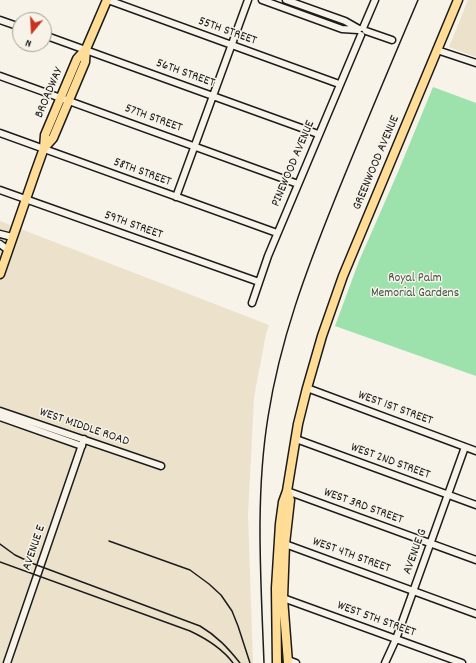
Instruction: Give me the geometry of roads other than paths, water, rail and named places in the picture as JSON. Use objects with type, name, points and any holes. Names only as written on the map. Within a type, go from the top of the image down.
[{"type":"main road","name":"BROADWAY","points":[[0,274],[44,148],[45,135],[65,98],[77,59],[86,49],[107,0]]},
{"type":"main road","name":"GREENWOOD AVENUE","points":[[287,491],[307,388],[322,336],[343,276],[458,0]]},
{"type":"main road","points":[[287,491],[290,500],[285,544],[283,598],[291,662]]},
{"type":"main road","points":[[277,663],[276,569],[283,502],[287,491]]},
{"type":"street","name":"55TH STREET","points":[[107,0],[339,84]]},
{"type":"street","points":[[176,197],[247,0]]},
{"type":"street","points":[[262,0],[342,29],[361,31],[392,40]]},
{"type":"street","points":[[286,0],[345,21],[361,31]]},
{"type":"street","name":"PINEWOOD AVENUE","points":[[252,303],[277,233],[375,0]]},
{"type":"street","points":[[0,20],[12,24]]},
{"type":"street","name":"56TH STREET","points":[[52,38],[318,134]]},
{"type":"street","points":[[437,50],[476,63]]},
{"type":"street","name":"57TH STREET","points":[[0,76],[65,98],[298,184]]},
{"type":"street","name":"58TH STREET","points":[[0,133],[277,233]]},
{"type":"street","name":"59TH STREET","points":[[0,190],[259,282]]},
{"type":"street","points":[[0,234],[12,236]]},
{"type":"street","points":[[0,244],[8,250]]},
{"type":"street","name":"WEST 1ST STREET","points":[[307,388],[476,451]]},
{"type":"street","name":"WEST MIDDLE ROAD","points":[[0,411],[161,466]]},
{"type":"street","name":"WEST MIDDLE ROAD","points":[[0,417],[82,446]]},
{"type":"street","name":"AVENUE E","points":[[7,663],[84,439]]},
{"type":"street","name":"WEST 2ND STREET","points":[[296,439],[476,506]]},
{"type":"street","name":"AVENUE G","points":[[385,663],[396,639],[466,447]]},
{"type":"street","name":"WEST 3RD STREET","points":[[287,491],[476,560]]},
{"type":"street","name":"WEST 4TH STREET","points":[[285,544],[476,614]]},
{"type":"street","name":"WEST 5TH STREET","points":[[283,598],[462,663]]},
{"type":"railway","points":[[264,663],[260,540],[261,478],[268,417],[279,361],[295,306],[314,253],[355,149],[418,0]]},
{"type":"railway","points":[[109,541],[190,570],[209,584],[221,595],[232,611],[250,663]]},
{"type":"railway","points":[[0,544],[15,555],[34,564],[200,626],[222,643],[240,663]]},
{"type":"railway","points":[[0,562],[190,631],[214,644],[233,663]]},
{"type":"park label","name":"Royal Palm Memorial Gardens","points":[[415,286]]}]
